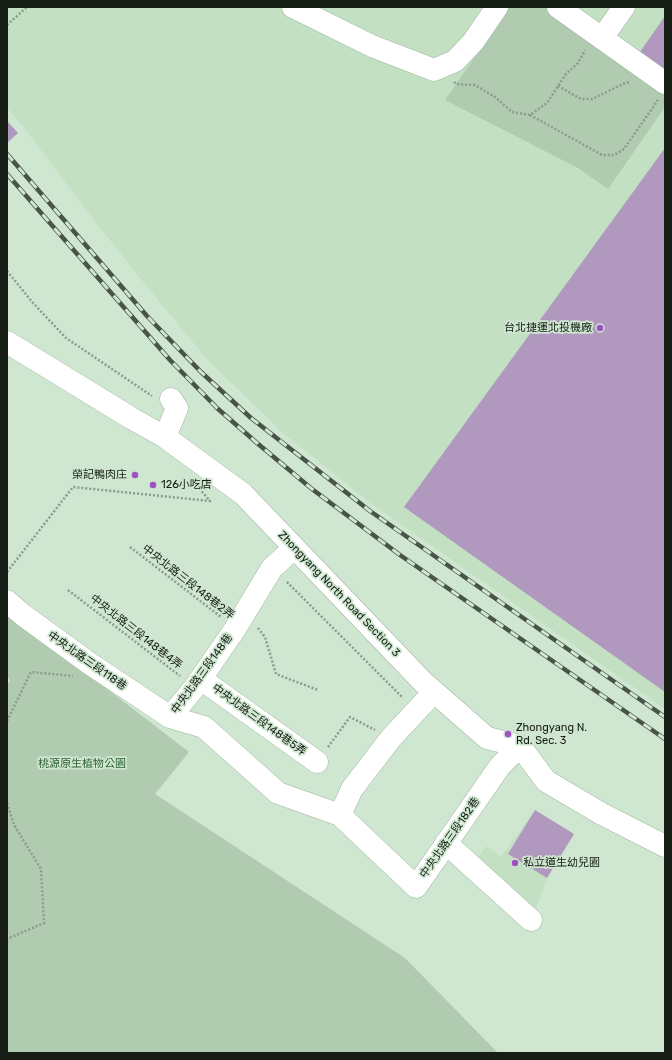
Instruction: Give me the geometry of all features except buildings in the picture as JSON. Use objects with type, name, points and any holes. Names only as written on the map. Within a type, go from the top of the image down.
[{"type":"street","points":[[293,7],[372,46],[434,70],[456,61],[473,42],[497,7]]},
{"type":"street","points":[[558,7],[594,43],[665,83]]},
{"type":"street","points":[[594,43],[624,7]]},
{"type":"street","name":"Zhongyang North Road Section 3","points":[[10,352],[165,437],[243,494],[434,692],[487,738],[520,746]]},
{"type":"street","points":[[162,398],[177,408],[165,437]]},
{"type":"street","name":"中央北路三段148巷","points":[[294,548],[272,568],[241,620],[198,683],[170,717],[204,727],[278,793],[340,815]]},
{"type":"street","name":"中央北路三段118巷","points":[[7,601],[23,615],[97,669],[170,717]]},
{"type":"street","name":"中央北路三段148巷5弄","points":[[198,683],[317,762]]},
{"type":"street","points":[[340,815],[352,789],[390,738],[434,692]]},
{"type":"street","points":[[520,746],[546,781],[602,814],[665,846]]},
{"type":"street","name":"中央北路三段182巷","points":[[340,815],[416,887],[500,766],[520,746]]},
{"type":"street","points":[[446,843],[532,920]]},
{"type":"path","points":[[7,25],[27,7]]},
{"type":"path","points":[[530,115],[547,103],[566,74],[578,63],[594,43]]},
{"type":"path","points":[[434,70],[456,84],[475,85],[495,97],[512,112],[530,115],[602,155],[614,155],[624,149],[657,103],[665,83]]},
{"type":"path","points":[[558,86],[581,99],[592,100],[625,82],[632,82]]},
{"type":"path","points":[[7,271],[33,304],[66,338],[162,398]]},
{"type":"path","points":[[7,572],[73,487],[210,501],[195,483]]},
{"type":"path","name":"中央北路三段148巷2弄","points":[[130,547],[265,637],[276,674],[318,690]]},
{"type":"path","points":[[285,580],[405,700]]},
{"type":"path","name":"中央北路三段148巷4弄","points":[[68,590],[198,683]]},
{"type":"path","points":[[7,721],[31,672],[84,677],[97,669]]},
{"type":"path","points":[[317,762],[350,717],[390,738]]},
{"type":"path","points":[[7,803],[14,825],[41,870],[44,923],[7,939]]},
{"type":"shaded area","points":[[7,7],[665,7],[665,709],[369,502],[282,432],[206,358],[144,283],[83,206],[22,125],[7,108]]},
{"type":"shaded area","name":"私立道生幼兒園","points":[[535,810],[574,834],[547,878],[534,914],[476,860],[487,846],[501,857]]},
{"type":"green space","points":[[510,7],[548,7],[665,90],[665,107],[608,189],[578,168],[445,100]]},
{"type":"green space","name":"桃源原生植物公園","points":[[7,612],[189,752],[155,794],[405,958],[498,1053],[7,1053],[7,684],[10,681],[7,675]]},
{"type":"railway","points":[[7,154],[147,316],[201,372],[251,418],[370,511],[665,717]]},
{"type":"railway","points":[[7,174],[170,360],[217,408],[257,443],[312,489],[400,555],[665,739]]},
{"type":"place","name":"台北捷運北投機廠","points":[[600,328]]},
{"type":"place","name":"榮記鴨肉庄","points":[[135,475]]},
{"type":"place","name":"126小吃店","points":[[153,485]]},
{"type":"place","name":"Zhongyang N. Rd. Sec. 3","points":[[508,734]]},
{"type":"place","name":"私立道生幼兒園","points":[[515,863]]}]
